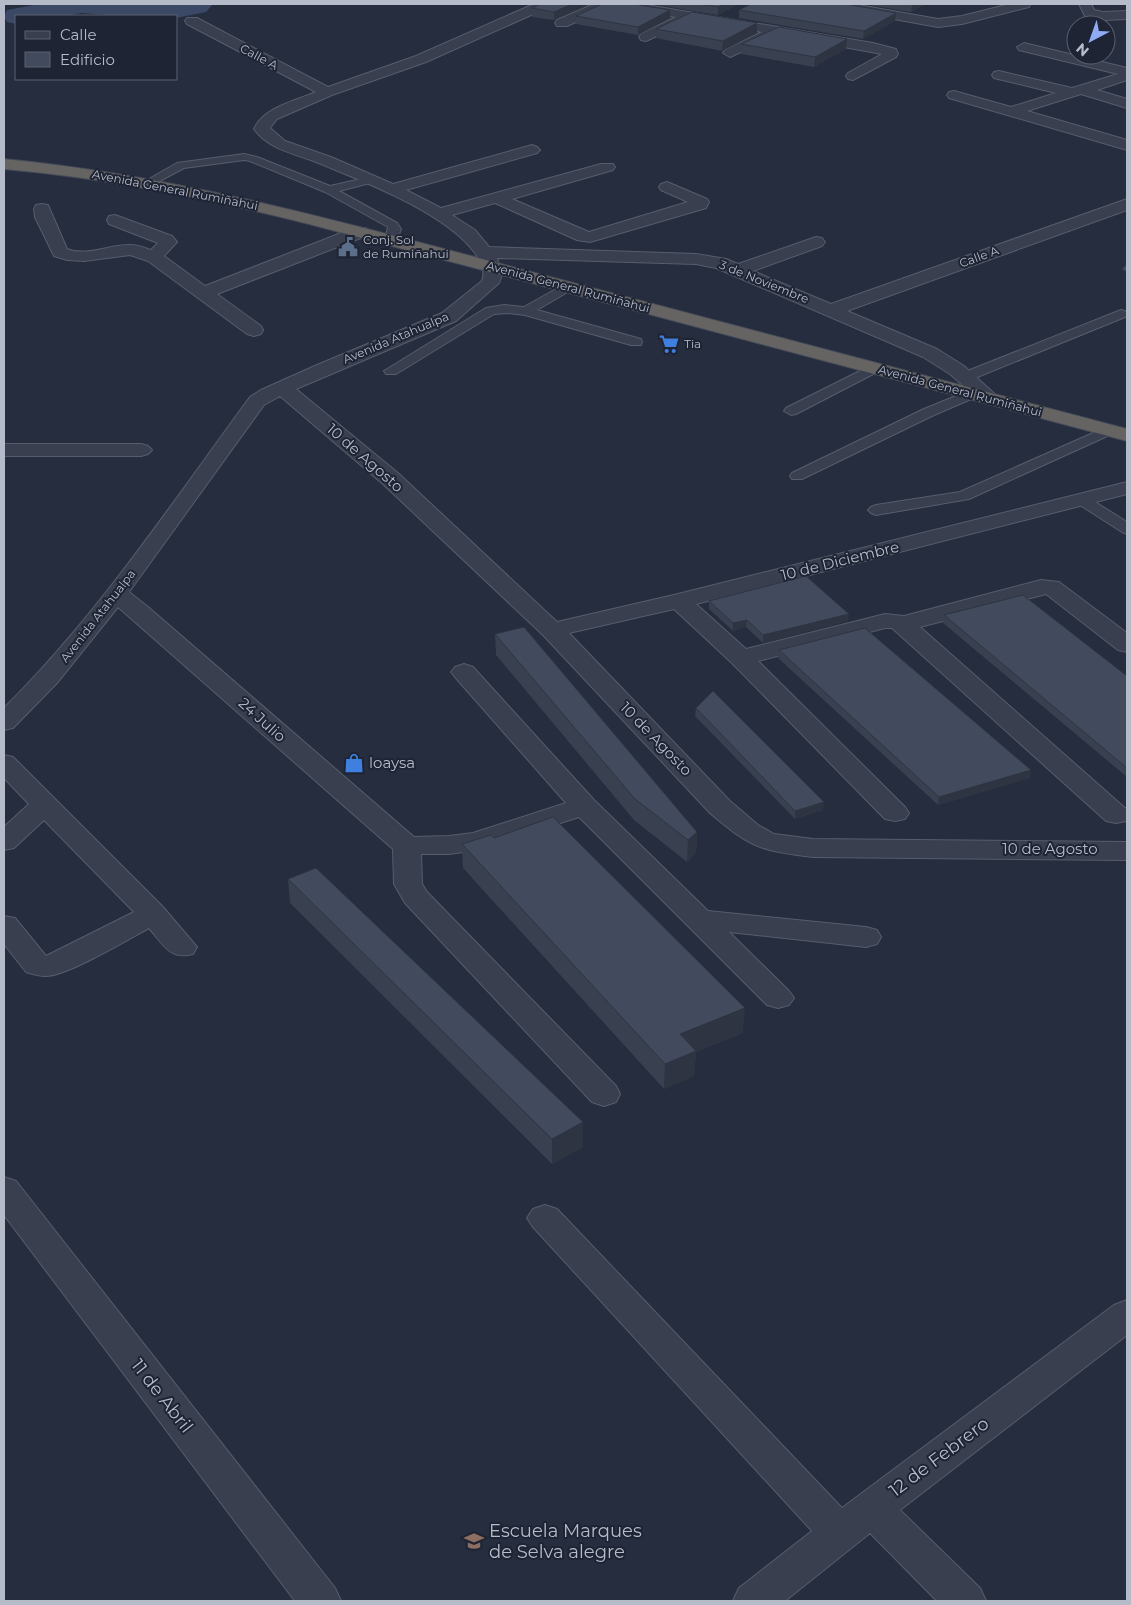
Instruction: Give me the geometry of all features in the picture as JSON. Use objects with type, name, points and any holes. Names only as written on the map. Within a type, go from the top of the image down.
[{"type":"highway","name":"Avenida General Rumiñahui","points":[[4,164],[87,173],[232,200],[391,240],[487,259],[567,287],[874,368],[968,385]]},
{"type":"highway","name":"Avenida General Rumiñahui","points":[[989,398],[1127,435]]},
{"type":"street","points":[[487,259],[469,234],[439,214],[392,189],[325,160],[280,144],[262,129],[265,122],[272,116],[327,92],[422,59],[544,4]]},
{"type":"street","points":[[562,23],[604,4]]},
{"type":"street","points":[[620,4],[886,50],[891,54],[853,76]]},
{"type":"street","points":[[834,4],[938,23],[962,20],[1024,4]]},
{"type":"street","points":[[1085,4],[1086,10],[1093,14],[1103,16],[1127,15]]},
{"type":"street","points":[[720,21],[736,12]]},
{"type":"street","points":[[646,38],[689,16]]},
{"type":"street","name":"Calle A","points":[[192,21],[327,92]]},
{"type":"street","points":[[806,36],[824,27]]},
{"type":"street","points":[[730,53],[776,31]]},
{"type":"street","points":[[873,48],[890,39]]},
{"type":"street","points":[[1024,47],[1127,74]]},
{"type":"street","points":[[1012,111],[1077,92],[1127,74]]},
{"type":"street","points":[[1000,75],[1127,104]]},
{"type":"street","points":[[954,95],[1127,146]]},
{"type":"street","points":[[392,189],[532,150]]},
{"type":"street","points":[[439,214],[607,167]]},
{"type":"street","points":[[497,198],[583,236],[590,237],[700,204],[701,202],[667,187]]},
{"type":"street","name":"Calle A","points":[[832,310],[1127,204]]},
{"type":"street","points":[[42,209],[43,217],[60,252],[66,255],[79,256],[130,250],[154,257],[254,330]]},
{"type":"street","points":[[115,220],[166,240],[168,242],[154,257]]},
{"type":"street","points":[[204,293],[360,232]]},
{"type":"street","points":[[739,270],[816,242]]},
{"type":"street","name":"3 de Noviembre","points":[[487,259],[696,259],[720,263],[930,353],[968,385],[989,398]]},
{"type":"street","name":"Avenida Atahualpa","points":[[4,722],[48,678],[116,594],[257,401],[268,394],[450,316],[490,283],[493,275],[487,259]]},
{"type":"street","name":"10 de Agosto","points":[[282,388],[391,479],[552,630],[720,807],[736,822],[758,838],[813,848],[1127,851]]},
{"type":"street","points":[[4,450],[141,450]]},
{"type":"street","name":"10 de Diciembre","points":[[552,630],[679,601],[1127,488]]},
{"type":"street","points":[[903,624],[1041,587],[1050,587],[1127,645]]},
{"type":"street","name":"24 Julio","points":[[116,594],[140,612],[407,846]]},
{"type":"street","points":[[679,601],[741,658],[895,814]]},
{"type":"street","points":[[741,658],[885,620],[894,620],[903,624],[1116,815]]},
{"type":"street","points":[[464,672],[584,806],[778,998]]},
{"type":"street","points":[[4,763],[153,914],[182,947]]},
{"type":"street","points":[[4,842],[45,804]]},
{"type":"street","points":[[584,806],[477,842],[407,846],[408,884],[415,897],[604,1094]]},
{"type":"street","points":[[4,925],[37,965],[47,966],[61,961],[153,914]]},
{"type":"street","points":[[700,920],[866,936]]},
{"type":"street","name":"11 de Abril","points":[[9,1212],[320,1601]]},
{"type":"street","points":[[545,1218],[840,1534]]},
{"type":"street","name":"12 de Febrero","points":[[754,1601],[872,1508],[1127,1315]]},
{"type":"street","points":[[872,1508],[965,1601]]},
{"type":"lane","points":[[148,183],[181,165],[244,157],[253,159],[329,190],[393,225],[395,229],[391,240]]},
{"type":"lane","points":[[329,190],[370,180]]},
{"type":"lane","points":[[526,311],[567,287]]},
{"type":"lane","points":[[391,371],[490,311],[507,308],[526,311],[636,342]]},
{"type":"lane","points":[[797,476],[929,412],[968,385],[1120,314]]},
{"type":"lane","points":[[791,411],[874,368]]},
{"type":"lane","points":[[876,510],[964,496],[1109,430]]},
{"type":"lane","points":[[1082,500],[1127,529]]},
{"type":"building","points":[[541,4],[572,4],[554,12],[532,8]]},
{"type":"building","points":[[602,4],[634,4],[670,10],[638,27],[576,16]]},
{"type":"building","points":[[700,4],[724,4],[718,7]]},
{"type":"building","points":[[751,4],[846,4],[896,13],[864,31],[739,10]]},
{"type":"building","points":[[692,12],[757,23],[723,41],[656,29]]},
{"type":"building","points":[[779,27],[847,39],[815,57],[741,44]]},
{"type":"building","points":[[806,576],[849,614],[763,635],[747,620],[733,623],[709,601]]},
{"type":"building","points":[[1023,595],[1127,676],[1127,768],[944,615]]},
{"type":"building","points":[[524,627],[697,832],[688,840],[635,799],[495,634]]},
{"type":"building","points":[[865,628],[1031,770],[939,797],[779,650]]},
{"type":"building","points":[[713,691],[824,802],[795,811],[696,708]]},
{"type":"building","points":[[553,817],[745,1008],[680,1034],[696,1051],[665,1064],[462,844],[491,835],[494,838]]},
{"type":"building","points":[[316,868],[583,1122],[552,1139],[288,879]]},
{"type":"waterway","points":[[23,15],[81,5],[166,11],[199,4]]},
{"type":"waterway","points":[[1127,266],[1125,269],[1127,270]]},
{"type":"place","name":"Conj. Sol de Rumiñahui","points":[[348,247]]},
{"type":"place","name":"Tia","points":[[669,344]]},
{"type":"place","name":"loaysa","points":[[354,763]]},
{"type":"place","name":"Escuela Marques de Selva alegre","points":[[474,1541]]}]
